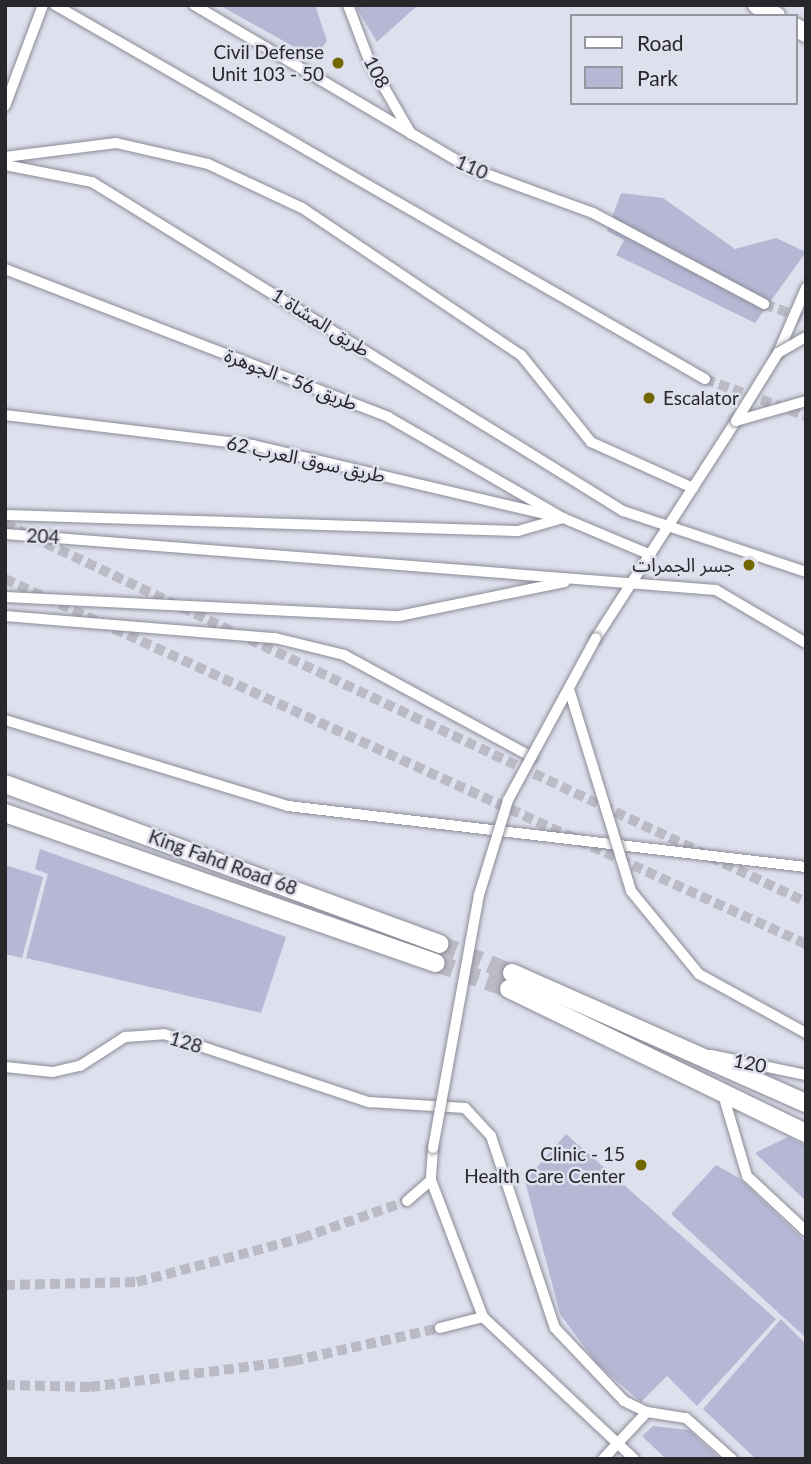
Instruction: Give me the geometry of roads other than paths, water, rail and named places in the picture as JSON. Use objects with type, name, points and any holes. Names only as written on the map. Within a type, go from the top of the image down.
[{"type":"main road","points":[[757,5],[773,14]]},
{"type":"main road","name":"King Fahd Road 68","points":[[5,784],[439,944]]},
{"type":"main road","name":"King Fahd Road 68","points":[[5,813],[436,963]]},
{"type":"main road","points":[[806,1103],[695,1051],[511,981],[806,1133]]},
{"type":"street","points":[[5,106],[43,5]]},
{"type":"street","points":[[55,5],[705,379]]},
{"type":"street","name":"110","points":[[194,5],[470,168],[593,213],[764,304]]},
{"type":"street","name":"108","points":[[348,5],[370,63],[413,136]]},
{"type":"street","points":[[5,157],[116,142],[208,164],[302,208],[521,355],[591,442],[693,488]]},
{"type":"street","name":"طريق المشاة 1","points":[[5,165],[92,182],[196,243],[623,512],[806,572]]},
{"type":"street","name":"طريق 56 - الجوهرة","points":[[5,269],[388,417],[563,518]]},
{"type":"street","points":[[634,1459],[483,1317],[431,1180],[433,1148],[479,895],[508,800],[597,638],[676,518],[778,353],[806,288]]},
{"type":"street","points":[[778,353],[806,337]]},
{"type":"street","points":[[736,421],[806,401]]},
{"type":"street","name":"طريق سوق العرب 62","points":[[5,415],[253,445],[563,518]]},
{"type":"street","points":[[5,515],[518,531],[563,518],[651,555]]},
{"type":"street","name":"204","points":[[5,534],[716,590],[806,643]]},
{"type":"street","points":[[5,597],[399,616],[579,579]]},
{"type":"street","points":[[5,616],[275,638],[344,655],[532,757]]},
{"type":"street","points":[[569,689],[631,891],[699,974],[806,1033]]},
{"type":"street","points":[[5,720],[288,806],[791,860],[806,867]]},
{"type":"street","name":"128","points":[[5,1067],[53,1073],[80,1066],[125,1037],[164,1034],[369,1102],[465,1108],[479,1116],[555,1328],[624,1401],[647,1412]]},
{"type":"street","name":"120","points":[[695,1051],[806,1074]]},
{"type":"street","points":[[722,1091],[747,1176],[806,1231]]},
{"type":"street","points":[[407,1200],[431,1180]]},
{"type":"street","points":[[439,1328],[483,1317]]},
{"type":"street","points":[[603,1459],[614,1440],[647,1412],[686,1418],[732,1459]]},
{"type":"tunnel","points":[[764,304],[806,319]]},
{"type":"tunnel","points":[[705,379],[806,416]]},
{"type":"tunnel","points":[[5,524],[806,902]]},
{"type":"tunnel","points":[[5,579],[806,944]]},
{"type":"tunnel","points":[[439,944],[512,973]]},
{"type":"tunnel","points":[[436,963],[509,989]]},
{"type":"tunnel","points":[[5,1285],[137,1282],[302,1238],[407,1201]]},
{"type":"tunnel","points":[[5,1385],[90,1387],[293,1361],[440,1328]]},
{"type":"place","name":"Civil Defense Unit 103 - 50","points":[[338,63]]},
{"type":"place","name":"Escalator","points":[[649,398]]},
{"type":"place","name":"جسر الجمرات","points":[[749,565]]},
{"type":"place","name":"Clinic - 15 Health Care Center","points":[[641,1165]]}]
